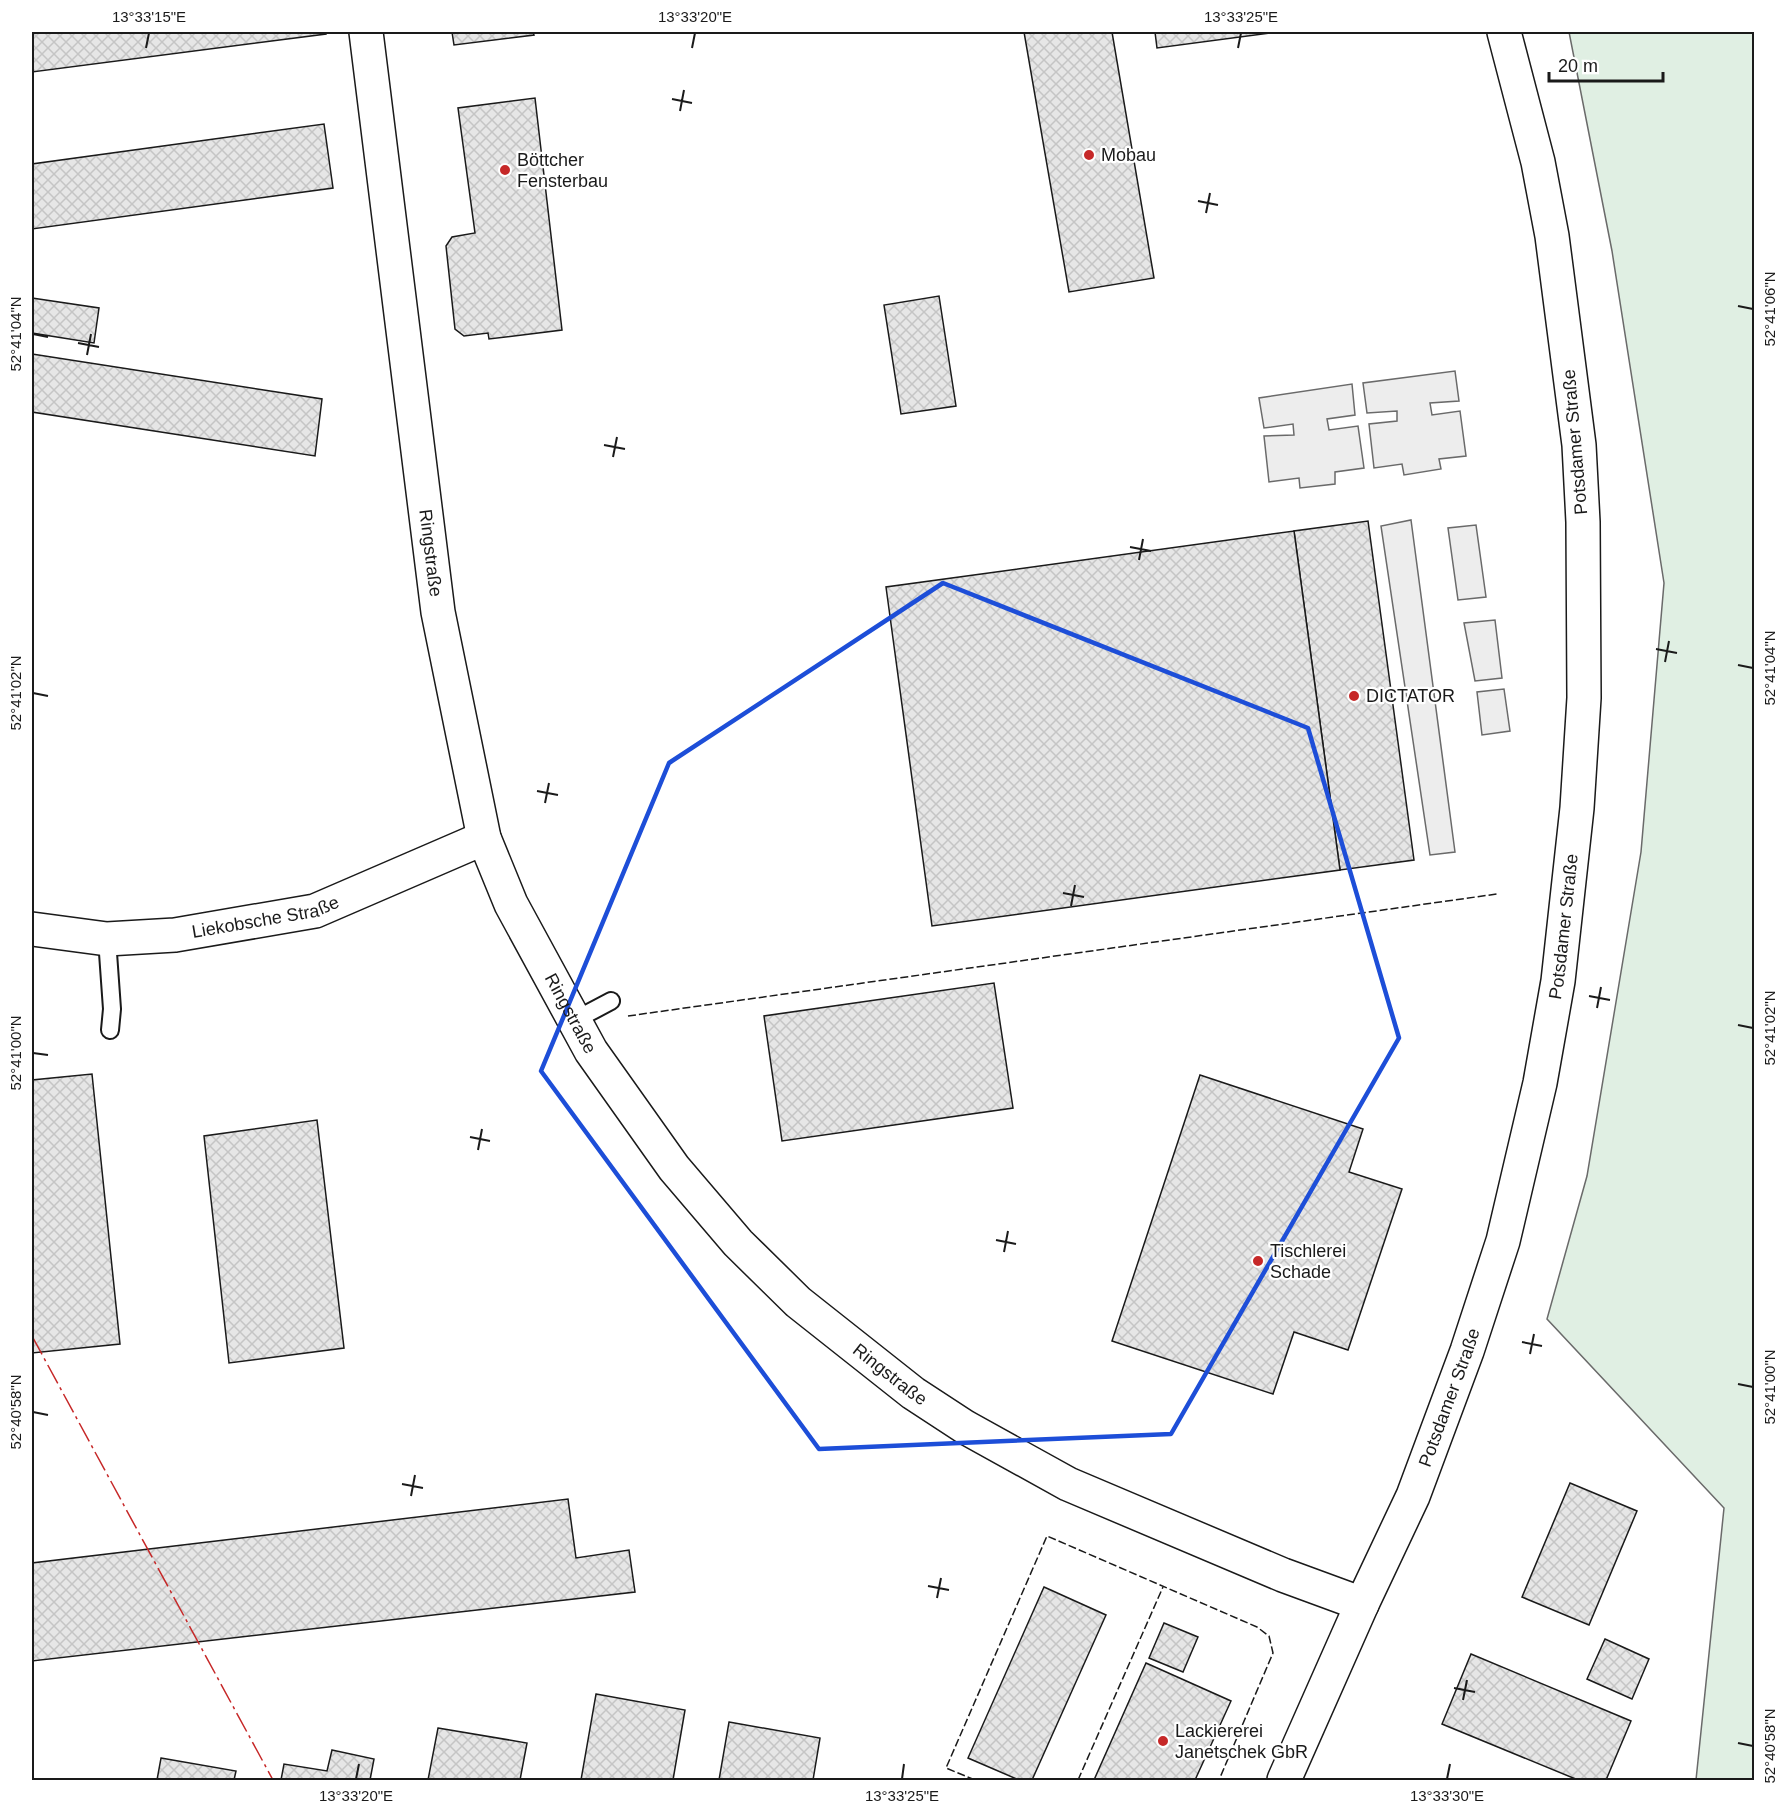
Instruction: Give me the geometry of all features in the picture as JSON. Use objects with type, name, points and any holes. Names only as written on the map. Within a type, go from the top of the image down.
[{"type":"street","name":"Ringstraße","points":[[366,32],[438,612],[484,838],[511,904],[591,1051],[674,1168],[738,1244],[798,1302],[913,1393],[965,1426],[1068,1484],[1283,1575],[1362,1604]]},
{"type":"street","name":"Potsdamer Straße","points":[[1284,1780],[1413,1496],[1467,1351],[1503,1241],[1540,1083],[1556,993],[1577,808],[1584,698],[1583,522],[1579,445],[1552,236],[1538,162],[1504,32]]},
{"type":"street","name":"Liekobsche Straße","points":[[32,929],[107,939],[175,935],[315,911],[484,838]]},
{"type":"lane","points":[[107,939],[112,1009],[110,1030]]},
{"type":"lane","points":[[575,1020],[611,1001]]},
{"type":"highlighted area","points":[[943,583],[1308,728],[1399,1038],[1171,1434],[819,1449],[541,1071],[669,763]]},
{"type":"green space","points":[[1569,32],[1754,32],[1754,1780],[1696,1780],[1724,1508],[1547,1319],[1587,1176],[1641,852],[1664,583],[1612,251]]},
{"type":"shaded area","points":[[1455,371],[1459,401],[1430,403],[1432,415],[1460,411],[1466,456],[1439,459],[1441,469],[1404,475],[1402,464],[1374,468],[1369,424],[1397,421],[1397,411],[1367,413],[1363,383]]},
{"type":"shaded area","points":[[1352,384],[1355,415],[1327,419],[1329,430],[1358,426],[1364,468],[1335,472],[1335,484],[1300,488],[1299,478],[1269,482],[1264,436],[1294,435],[1293,424],[1264,428],[1259,398]]},
{"type":"shaded area","points":[[1411,520],[1455,852],[1430,855],[1381,526]]},
{"type":"shaded area","points":[[1476,525],[1486,597],[1458,600],[1448,528]]},
{"type":"shaded area","points":[[1495,620],[1502,678],[1475,681],[1464,623]]},
{"type":"shaded area","points":[[1504,689],[1510,731],[1482,735],[1477,692]]},
{"type":"building","points":[[32,32],[326,32],[326,34],[32,72]]},
{"type":"building","points":[[452,32],[533,32],[534,35],[454,45]]},
{"type":"building","name":"Mobau","points":[[1024,32],[1112,32],[1154,278],[1069,292]]},
{"type":"building","points":[[1155,32],[1277,32],[1157,48]]},
{"type":"building","name":"Böttcher Fensterbau","points":[[535,98],[562,330],[489,339],[488,333],[464,336],[455,329],[446,246],[452,237],[475,233],[458,108]]},
{"type":"building","points":[[324,124],[333,188],[32,229],[32,164]]},
{"type":"building","points":[[939,296],[956,406],[901,414],[884,305]]},
{"type":"building","points":[[32,298],[99,308],[94,343],[32,333]]},
{"type":"building","points":[[32,354],[322,399],[315,456],[32,412]]},
{"type":"building","name":"DICTATOR","points":[[1368,521],[1414,860],[1340,870],[1294,531]]},
{"type":"building","points":[[1294,531],[1340,870],[932,926],[886,587]]},
{"type":"building","points":[[994,983],[1013,1108],[782,1141],[764,1016]]},
{"type":"building","points":[[92,1074],[120,1344],[32,1353],[32,1080]]},
{"type":"building","name":"Tischlerei Schade","points":[[1200,1075],[1363,1129],[1349,1172],[1402,1189],[1348,1350],[1294,1332],[1273,1394],[1112,1341]]},
{"type":"building","points":[[317,1120],[344,1348],[229,1363],[204,1136]]},
{"type":"building","points":[[1570,1483],[1637,1511],[1589,1625],[1522,1597]]},
{"type":"building","points":[[568,1499],[576,1558],[629,1550],[635,1592],[32,1661],[32,1563]]},
{"type":"building","points":[[1044,1587],[1106,1615],[1032,1780],[1019,1780],[968,1758]]},
{"type":"building","points":[[1164,1623],[1198,1637],[1183,1672],[1149,1658]]},
{"type":"building","points":[[1605,1639],[1649,1659],[1632,1699],[1587,1679]]},
{"type":"building","points":[[1471,1654],[1631,1721],[1606,1780],[1578,1780],[1442,1724]]},
{"type":"building","name":"Lackiererei Janetschek GbR","points":[[1146,1663],[1231,1701],[1195,1780],[1094,1780]]},
{"type":"building","points":[[596,1694],[685,1710],[673,1780],[581,1780]]},
{"type":"building","points":[[729,1722],[820,1738],[813,1780],[719,1780]]},
{"type":"building","points":[[438,1728],[527,1743],[520,1780],[428,1780]]},
{"type":"building","points":[[332,1750],[374,1759],[370,1780],[281,1780],[284,1764],[327,1771]]},
{"type":"building","points":[[161,1758],[236,1771],[234,1780],[157,1780]]},
{"type":"fence","points":[[628,1016],[1497,894]]},
{"type":"fence","points":[[975,1780],[946,1768],[1047,1536],[1257,1627],[1269,1636],[1273,1653],[1219,1780]]},
{"type":"fence","points":[[1078,1780],[1163,1587]]},
{"type":"power","points":[[32,1336],[273,1780]]},
{"type":"place","name":"Mobau","points":[[1089,155]]},
{"type":"place","name":"Böttcher Fensterbau","points":[[505,170]]},
{"type":"place","name":"DICTATOR","points":[[1354,696]]},
{"type":"place","name":"Tischlerei Schade","points":[[1258,1261]]},
{"type":"place","name":"Lackiererei Janetschek GbR","points":[[1163,1741]]}]
